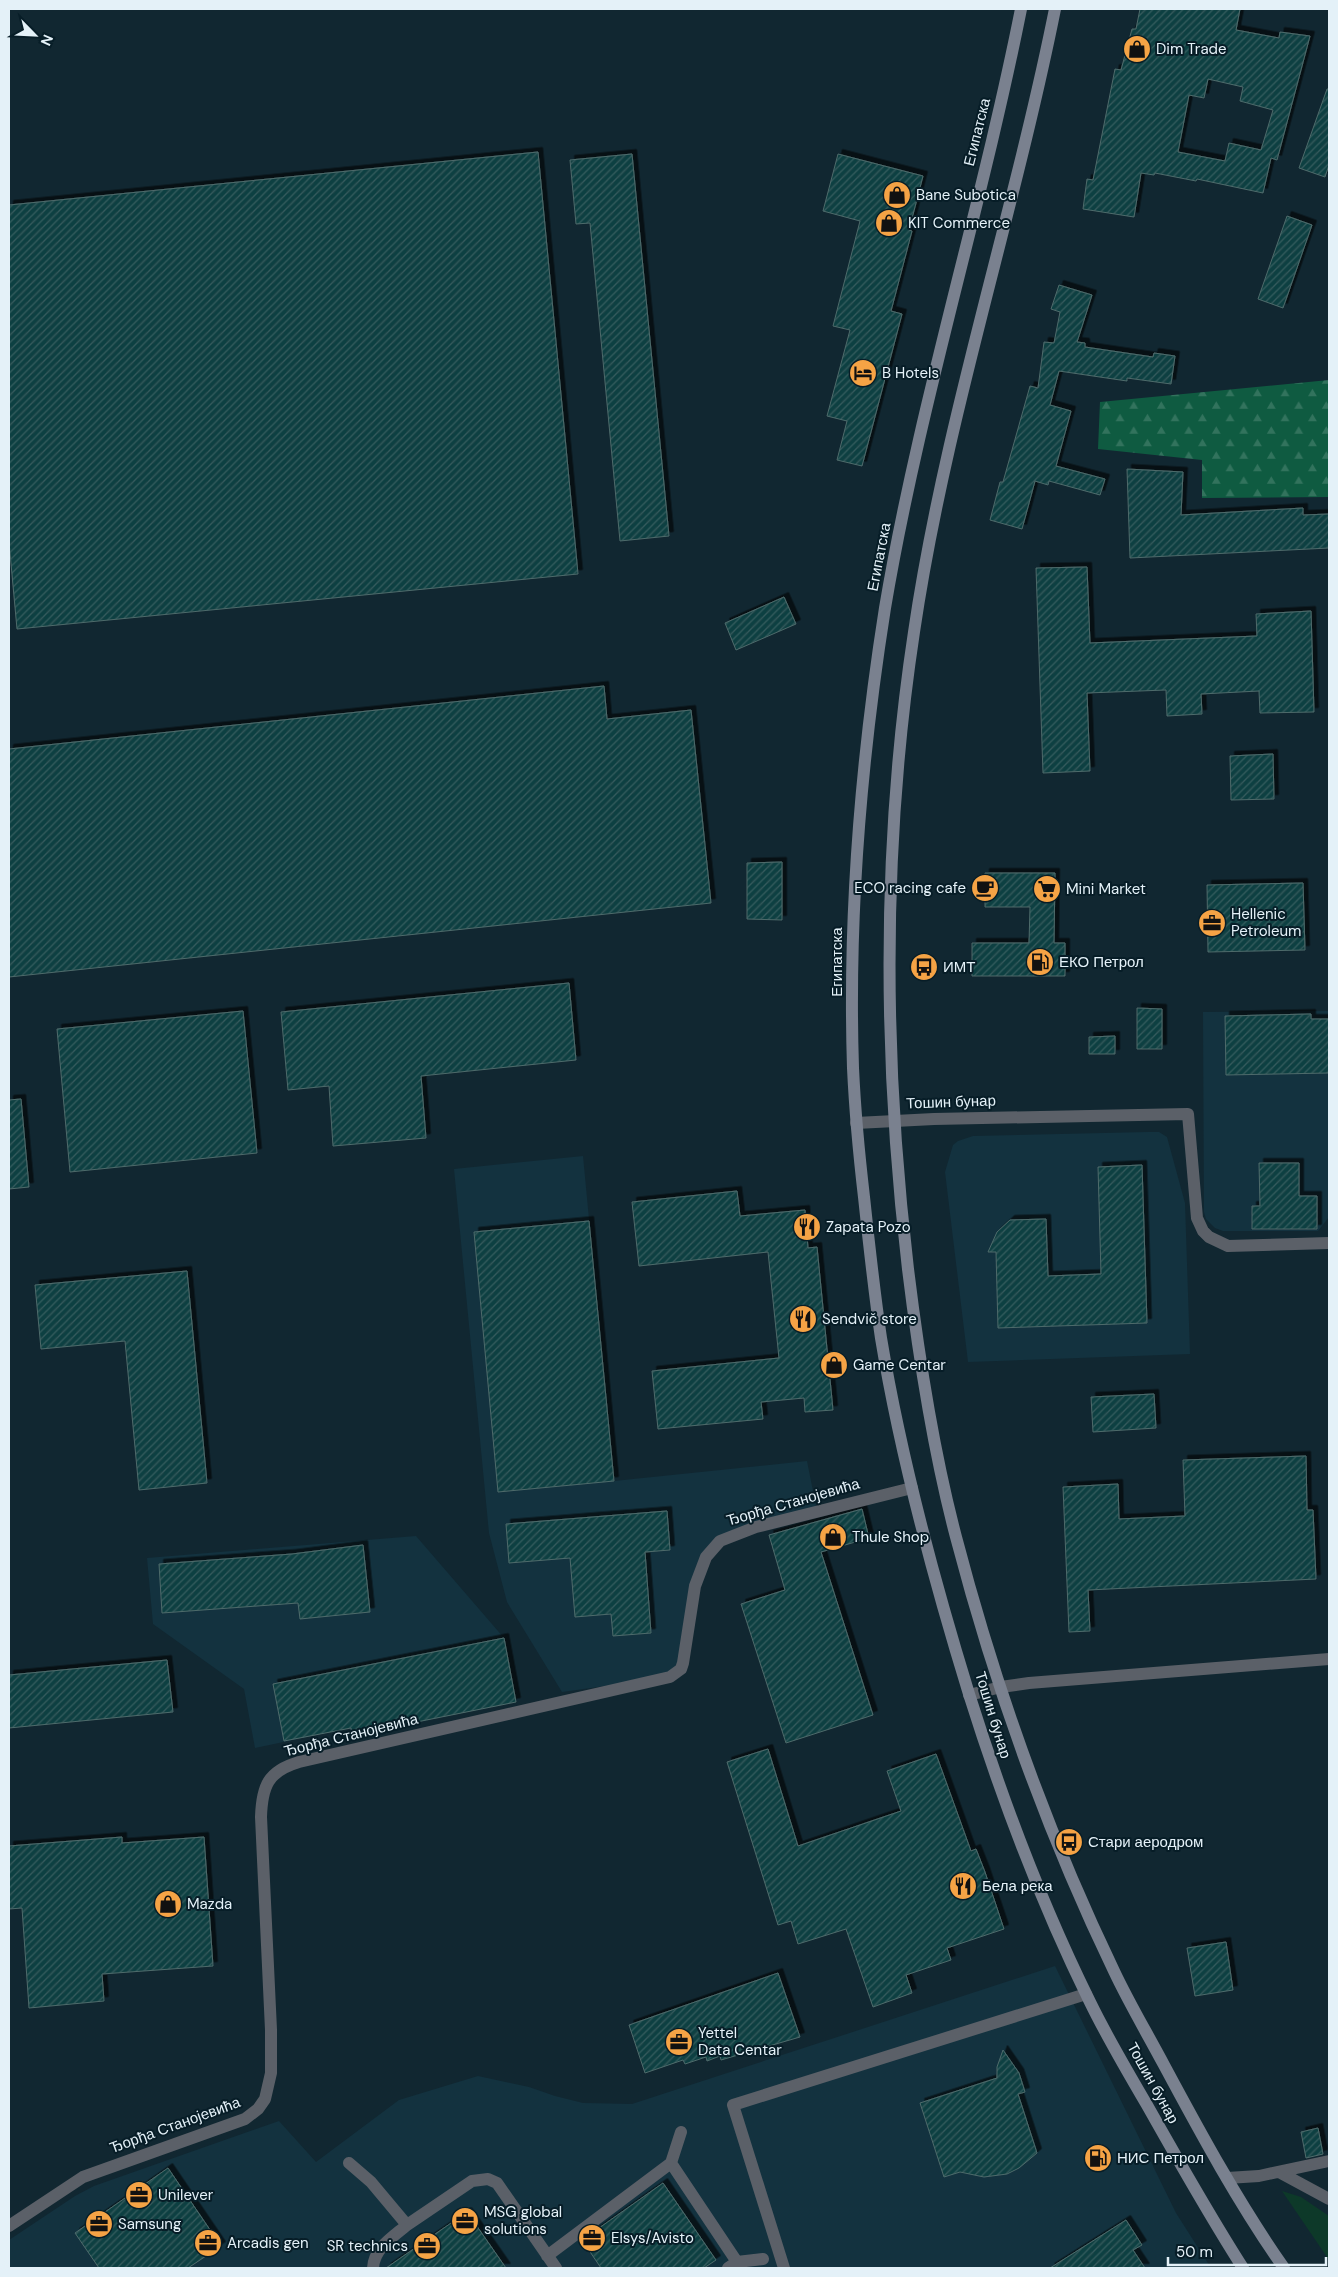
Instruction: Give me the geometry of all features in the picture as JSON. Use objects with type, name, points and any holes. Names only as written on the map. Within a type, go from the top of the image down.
[{"type":"main road","name":"Египатска","points":[[856,1123],[853,1030],[856,862],[867,751],[885,610],[920,434],[943,332],[1004,90],[1021,9]]},
{"type":"main road","points":[[894,1120],[889,965],[893,845],[899,751],[913,635],[923,572],[949,442],[1036,98],[1054,9]]},
{"type":"main road","name":"Тошин бунар","points":[[894,1120],[899,1190],[928,1404],[954,1531],[1001,1687],[1024,1755],[1068,1869],[1115,1973],[1227,2178],[1284,2268]]},
{"type":"main road","name":"Тошин бунар","points":[[856,1123],[873,1285],[882,1345],[912,1488],[934,1576],[988,1758],[1029,1865],[1086,1994],[1191,2184],[1243,2268]]},
{"type":"street","name":"Тошин бунар","points":[[894,1120],[1188,1114],[1197,1218],[1203,1232],[1210,1238],[1228,1246],[1329,1242]]},
{"type":"street","points":[[856,1123],[894,1120]]},
{"type":"street","name":"Ђорђа Станојевића","points":[[9,2226],[83,2177],[245,2119],[258,2109],[265,2099],[271,2073],[271,2030],[261,1817],[262,1797],[265,1788],[277,1772],[300,1762],[670,1677],[681,1669],[683,1663],[691,1603],[700,1572],[706,1557],[720,1541],[756,1527],[912,1488]]},
{"type":"street","name":"Тошин бунар","points":[[1001,1687],[1329,1659]]},
{"type":"street","points":[[969,1695],[1001,1687]]},
{"type":"street","points":[[784,2268],[733,2105],[1086,1994]]},
{"type":"street","points":[[547,2256],[671,2163],[681,2132]]},
{"type":"street","points":[[1227,2178],[1280,2172],[1329,2161]]},
{"type":"street","points":[[349,2163],[371,2182],[407,2225]]},
{"type":"street","points":[[671,2163],[732,2265],[763,2259]]},
{"type":"street","points":[[1280,2172],[1329,2198]]},
{"type":"street","points":[[373,2268],[373,2258],[378,2250],[407,2225],[472,2181],[488,2179],[498,2184],[556,2268]]},
{"type":"shaded area","points":[[1329,1011],[1329,1217],[1318,1231],[1223,1231],[1215,1228],[1206,1219],[1204,1212],[1203,1012]]},
{"type":"shaded area","points":[[1159,1132],[1167,1137],[1185,1203],[1190,1354],[968,1362],[945,1172],[953,1145],[958,1141],[973,1136]]},
{"type":"shaded area","points":[[583,1156],[614,1481],[807,1461],[817,1511],[741,1532],[706,1557],[687,1648],[670,1677],[562,1692],[507,1602],[489,1533],[454,1169]]},
{"type":"shaded area","points":[[416,1536],[504,1638],[516,1702],[352,1735],[350,1728],[255,1748],[244,1689],[153,1624],[147,1558]]},
{"type":"shaded area","points":[[1055,1966],[1176,2213],[1211,2268],[9,2268],[9,2240],[75,2196],[94,2186],[279,2121],[316,2162],[399,2100],[478,2076],[529,2087],[583,2103],[632,2104]]},
{"type":"green space","points":[[1329,380],[1329,497],[1202,498],[1202,460],[1098,449],[1100,402]]},
{"type":"green space","points":[[1282,2191],[1301,2197],[1329,2216],[1329,2260]]},
{"type":"building","points":[[1140,9],[1240,9],[1236,30],[1279,38],[1280,32],[1310,36],[1277,160],[1271,158],[1263,193],[1197,179],[1196,181],[1155,173],[1154,175],[1141,173],[1134,217],[1083,209],[1087,179],[1093,180],[1115,69],[1121,70],[1132,29],[1136,29]],"holes":[[[1208,79],[1243,87],[1240,101],[1273,110],[1261,150],[1229,143],[1225,161],[1178,152],[1189,95],[1204,98]]]},
{"type":"building","points":[[1327,89],[1329,89],[1329,165],[1325,177],[1299,168]]},
{"type":"building","points":[[538,152],[578,574],[17,629],[9,542],[9,205]]},
{"type":"building","points":[[632,154],[669,536],[620,541],[590,223],[576,224],[570,160]]},
{"type":"building","points":[[838,154],[923,176],[909,230],[912,231],[891,311],[902,314],[862,466],[837,460],[847,421],[827,416],[850,330],[833,326],[860,221],[823,211]]},
{"type":"building","points":[[1287,216],[1312,225],[1283,308],[1258,299]]},
{"type":"building","points":[[1059,285],[1092,295],[1077,342],[1085,343],[1085,347],[1153,357],[1154,353],[1175,356],[1171,384],[1127,378],[1127,381],[1059,371],[1050,405],[1071,411],[1056,466],[1105,479],[1100,495],[1049,481],[1048,485],[1035,481],[1022,529],[990,520],[1000,482],[1003,482],[1030,386],[1038,388],[1044,342],[1054,343],[1060,312],[1051,309]]},
{"type":"building","points":[[1127,469],[1183,472],[1181,515],[1303,508],[1303,515],[1329,514],[1329,548],[1130,558]]},
{"type":"building","points":[[1087,567],[1090,643],[1257,636],[1256,614],[1311,611],[1314,712],[1260,713],[1259,691],[1201,694],[1202,714],[1167,716],[1166,690],[1087,693],[1090,771],[1043,773],[1036,568]]},
{"type":"building","points":[[784,597],[796,624],[736,650],[725,623]]},
{"type":"building","points":[[604,686],[607,719],[691,710],[711,903],[9,977],[9,749]]},
{"type":"building","points":[[1273,754],[1274,799],[1231,800],[1230,756]]},
{"type":"building","points":[[782,862],[782,920],[747,919],[747,863]]},
{"type":"building","points":[[985,873],[1055,873],[1054,943],[1065,943],[1065,976],[972,976],[972,943],[1029,943],[1030,907],[985,907]]},
{"type":"building","points":[[1303,883],[1305,950],[1208,952],[1207,885]]},
{"type":"building","points":[[569,983],[576,1060],[421,1076],[426,1138],[333,1146],[329,1086],[288,1090],[281,1012]]},
{"type":"building","points":[[1137,1008],[1162,1009],[1162,1049],[1137,1049]]},
{"type":"building","points":[[243,1011],[257,1153],[70,1172],[57,1029]]},
{"type":"building","points":[[1311,1014],[1311,1019],[1329,1019],[1329,1073],[1226,1075],[1225,1016]]},
{"type":"building","points":[[1115,1036],[1115,1054],[1089,1054],[1089,1037]]},
{"type":"building","points":[[21,1099],[29,1187],[9,1189],[9,1100]]},
{"type":"building","points":[[1259,1163],[1299,1163],[1299,1196],[1317,1196],[1317,1229],[1252,1229],[1252,1206],[1260,1206]]},
{"type":"building","points":[[1142,1165],[1147,1323],[998,1328],[996,1252],[988,1252],[997,1232],[1010,1220],[1046,1219],[1048,1276],[1101,1274],[1098,1167]]},
{"type":"building","points":[[737,1191],[740,1216],[805,1210],[808,1248],[817,1247],[833,1410],[805,1412],[804,1398],[761,1402],[763,1419],[658,1429],[652,1371],[779,1358],[768,1252],[639,1266],[632,1202]]},
{"type":"building","points":[[589,1221],[614,1481],[498,1492],[474,1232]]},
{"type":"building","points":[[187,1271],[207,1483],[139,1490],[125,1341],[41,1349],[35,1285]]},
{"type":"building","points":[[1154,1394],[1156,1428],[1093,1432],[1091,1397]]},
{"type":"building","points":[[1306,1456],[1307,1510],[1313,1510],[1316,1579],[1088,1590],[1090,1631],[1069,1632],[1063,1487],[1118,1484],[1119,1519],[1185,1516],[1183,1460]]},
{"type":"building","points":[[862,1509],[869,1538],[821,1552],[873,1715],[786,1743],[741,1604],[785,1590],[769,1535]]},
{"type":"building","points":[[667,1511],[670,1550],[645,1552],[651,1633],[613,1636],[611,1614],[575,1617],[570,1558],[509,1563],[506,1524]]},
{"type":"building","points":[[363,1545],[370,1612],[300,1619],[298,1603],[162,1613],[159,1564],[292,1554]]},
{"type":"building","points":[[504,1638],[516,1702],[352,1735],[351,1728],[284,1741],[273,1684]]},
{"type":"building","points":[[167,1660],[173,1712],[9,1728],[9,1675]]},
{"type":"building","points":[[768,1749],[798,1846],[901,1811],[887,1771],[936,1754],[971,1851],[976,1849],[985,1872],[1004,1929],[947,1948],[951,1960],[906,1975],[912,1993],[873,2007],[846,1929],[798,1944],[791,1921],[778,1925],[727,1762]]},
{"type":"building","points":[[122,1837],[122,1843],[204,1837],[213,1966],[102,1974],[104,2001],[29,2008],[22,1908],[9,1909],[9,1846]]},
{"type":"building","points":[[1226,1942],[1233,1990],[1195,1996],[1187,1948]]},
{"type":"building","points":[[778,1973],[800,2037],[721,2060],[720,2056],[707,2061],[706,2057],[685,2064],[683,2060],[645,2073],[629,2025]]},
{"type":"building","points":[[1003,2050],[1019,2073],[1025,2092],[1018,2094],[1037,2153],[1019,2168],[1007,2174],[984,2177],[960,2172],[944,2177],[920,2103],[997,2078],[997,2067]]},
{"type":"building","points":[[1318,2128],[1323,2154],[1306,2158],[1301,2132]]},
{"type":"building","points":[[168,2168],[221,2246],[188,2268],[99,2268],[75,2233]]},
{"type":"building","points":[[663,2183],[716,2260],[704,2268],[601,2268],[582,2240]]},
{"type":"building","points":[[467,2212],[506,2268],[386,2268]]},
{"type":"building","points":[[1126,2220],[1142,2245],[1133,2250],[1145,2268],[1050,2268]]},
{"type":"place","name":"Dim Trade","points":[[1137,49]]},
{"type":"place","name":"Bane Subotica","points":[[897,195]]},
{"type":"place","name":"KIT Commerce","points":[[889,223]]},
{"type":"place","name":"B Hotels","points":[[863,373]]},
{"type":"place","name":"ECO racing cafe","points":[[985,888]]},
{"type":"place","name":"Mini Market","points":[[1047,889]]},
{"type":"place","name":"Hellenic Petroleum","points":[[1212,923]]},
{"type":"place","name":"ЕКО Петрол","points":[[1040,962]]},
{"type":"place","name":"ИМТ","points":[[924,967]]},
{"type":"place","name":"Zapata Pozo","points":[[807,1227]]},
{"type":"place","name":"Sendvič store","points":[[803,1319]]},
{"type":"place","name":"Game Centar","points":[[834,1365]]},
{"type":"place","name":"Thule Shop","points":[[833,1537]]},
{"type":"place","name":"Стари аеродром","points":[[1069,1842]]},
{"type":"place","name":"Бела река","points":[[963,1886]]},
{"type":"place","name":"Mazda","points":[[168,1904]]},
{"type":"place","name":"Yettel Data Centar","points":[[679,2042]]},
{"type":"place","name":"НИС Петрол","points":[[1098,2158]]},
{"type":"place","name":"Unilever","points":[[139,2195]]},
{"type":"place","name":"MSG global solutions","points":[[465,2221]]},
{"type":"place","name":"Samsung","points":[[99,2224]]},
{"type":"place","name":"Elsys/Avisto","points":[[592,2238]]},
{"type":"place","name":"Arcadis gen","points":[[208,2243]]},
{"type":"place","name":"SR technics","points":[[427,2246]]}]
